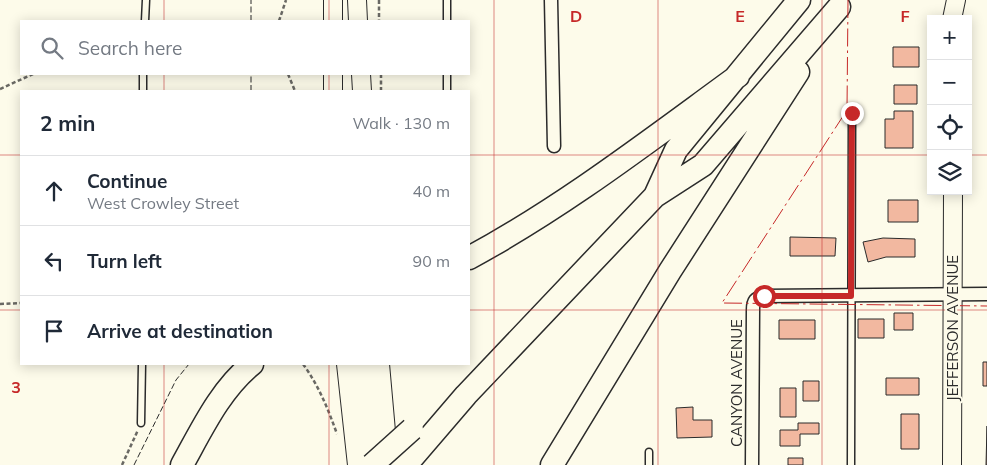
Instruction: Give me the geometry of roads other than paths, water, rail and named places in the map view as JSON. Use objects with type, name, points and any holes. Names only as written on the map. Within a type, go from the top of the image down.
[{"type":"highway","points":[[655,196],[676,150],[799,0]]},
{"type":"highway","points":[[410,462],[466,394],[655,196],[703,165],[842,4]]},
{"type":"highway","points":[[552,465],[670,271],[842,4]]},
{"type":"highway","points":[[470,257],[517,231],[606,174],[738,76]]},
{"type":"highway","points":[[182,465],[208,418],[234,378],[251,365]]},
{"type":"highway","points":[[365,365],[373,465]]},
{"type":"highway","points":[[373,465],[412,429],[466,394]]},
{"type":"street","points":[[333,0],[333,20]]},
{"type":"street","points":[[357,0],[358,20]]},
{"type":"street","points":[[551,0],[554,146]]},
{"type":"street","points":[[953,15],[956,0]]},
{"type":"street","points":[[333,75],[333,90]]},
{"type":"street","points":[[361,75],[362,90]]},
{"type":"street","name":"JEFFERSON AVENUE","points":[[952,195],[952,465]]},
{"type":"street","points":[[851,296],[987,294]]},
{"type":"street","name":"CANYON AVENUE","points":[[752,465],[754,302],[764,296],[851,296]]},
{"type":"street","points":[[346,365],[357,465]]},
{"type":"street","points":[[380,365],[389,465]]},
{"type":"lane","points":[[144,20],[146,0]]},
{"type":"lane","points":[[447,0],[447,20]]},
{"type":"lane","points":[[143,75],[143,90]]},
{"type":"lane","points":[[447,75],[447,90]]},
{"type":"lane","points":[[851,465],[852,113]]},
{"type":"lane","points":[[141,423],[142,365]]},
{"type":"lane","points":[[649,452],[649,465]]}]
